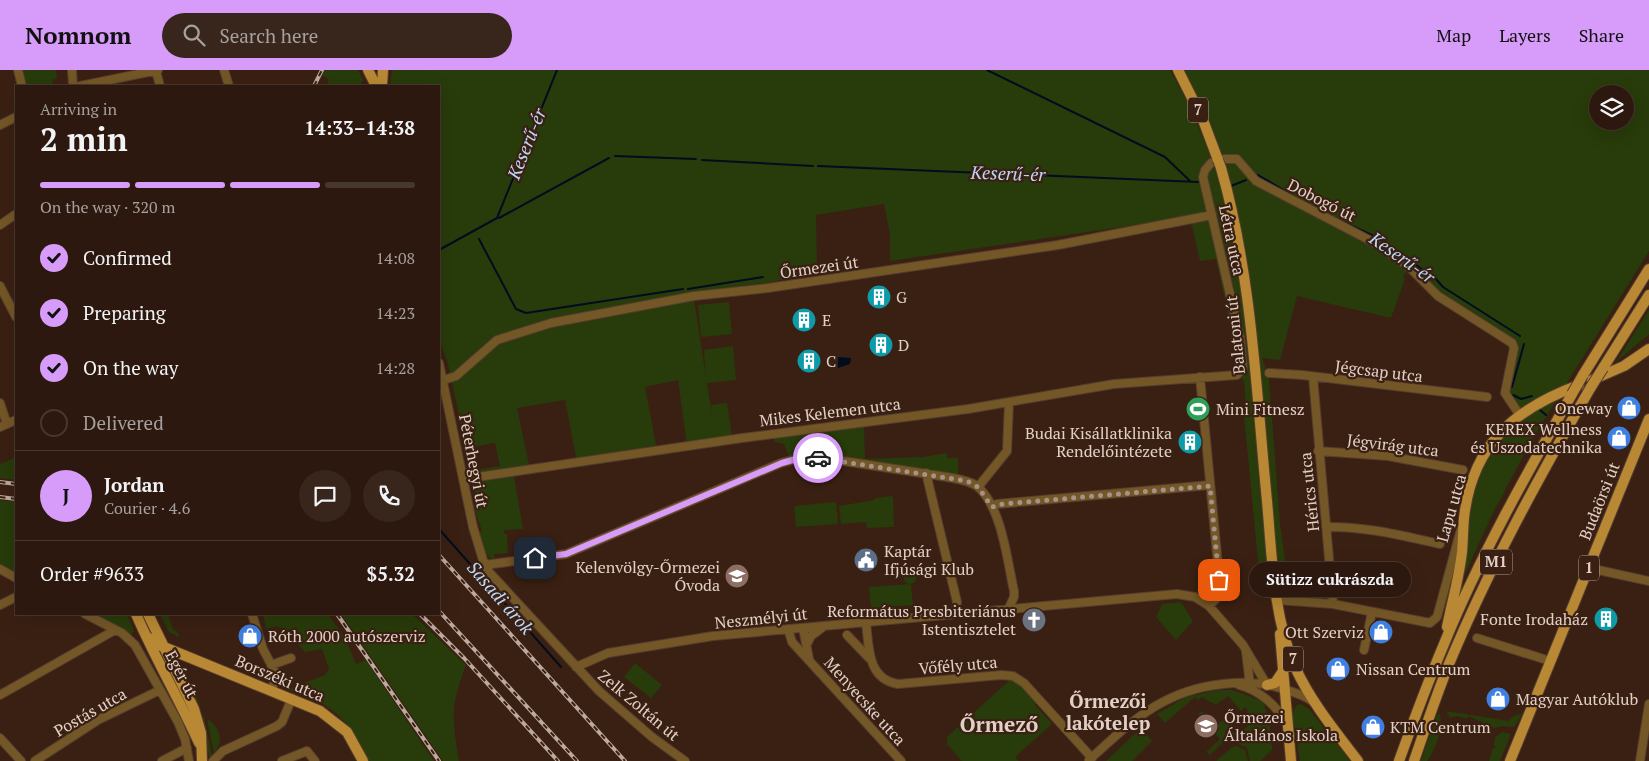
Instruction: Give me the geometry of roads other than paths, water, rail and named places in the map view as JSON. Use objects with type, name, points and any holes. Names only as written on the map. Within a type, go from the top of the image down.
[{"type":"main road","points":[[368,70],[376,85]]},
{"type":"main road","points":[[382,85],[383,70]]},
{"type":"main road","name":"Balatoni út","points":[[1178,70],[1223,164],[1236,224],[1250,329],[1277,604]]},
{"type":"main road","name":"M1","points":[[1399,761],[1444,643],[1521,486],[1583,375],[1649,269]]},
{"type":"main road","name":"M1","points":[[1414,761],[1448,666],[1515,524],[1591,387],[1649,296]]},
{"type":"main road","name":"Lapu utca","points":[[1464,517],[1475,474],[1482,459],[1498,435],[1520,414],[1545,398],[1611,373],[1649,349]]},
{"type":"main road","name":"Budaörsi út","points":[[1510,761],[1649,419]]},
{"type":"main road","points":[[1444,643],[1458,581],[1464,517]]},
{"type":"main road","name":"7","points":[[1277,604],[1296,667],[1316,707],[1358,761]]},
{"type":"main road","name":"7","points":[[1277,604],[1291,761]]},
{"type":"main road","name":"Egér út","points":[[136,615],[160,668],[181,705],[201,748]]},
{"type":"main road","name":"Egér út","points":[[148,615],[194,708],[201,733],[202,761]]},
{"type":"main road","name":"Borszéki utca","points":[[146,636],[164,647],[320,711],[339,724],[352,738],[363,761]]},
{"type":"main road","points":[[1285,690],[1294,681],[1296,667]]},
{"type":"main road","points":[[1267,685],[1275,683],[1283,671]]},
{"type":"street","points":[[18,70],[22,85]]},
{"type":"street","points":[[72,70],[73,85]]},
{"type":"street","points":[[85,85],[157,70],[160,85]]},
{"type":"street","points":[[224,70],[229,85]]},
{"type":"street","points":[[0,125],[15,118]]},
{"type":"street","name":"Dobogó út","points":[[1223,164],[1238,159],[1256,181],[1375,242],[1408,266],[1438,296],[1512,343],[1514,348],[1505,393],[1520,414]]},
{"type":"street","name":"Létra utca","points":[[1200,377],[1237,375],[1241,373],[1242,368],[1239,329],[1203,176],[1205,170],[1211,164]]},
{"type":"street","points":[[0,224],[15,215]]},
{"type":"street","name":"Őrmezei út","points":[[444,380],[456,376],[497,340],[551,323],[694,296],[768,288],[1058,245],[1212,215]]},
{"type":"street","points":[[0,286],[15,315]]},
{"type":"street","points":[[1239,329],[1250,329]]},
{"type":"street","points":[[1638,357],[1649,356]]},
{"type":"street","name":"Péterhegyi út","points":[[440,366],[473,527],[485,564]]},
{"type":"street","name":"Jégcsap utca","points":[[1269,373],[1312,376],[1487,397]]},
{"type":"street","name":"Hérics utca","points":[[1312,376],[1333,604]]},
{"type":"street","points":[[1200,377],[1220,586],[1218,598],[1209,606]]},
{"type":"street","name":"Mikes Kelemen utca","points":[[464,478],[1009,402],[1114,384],[1200,377]]},
{"type":"street","points":[[978,487],[1007,451],[1009,402]]},
{"type":"street","points":[[0,403],[4,426]]},
{"type":"street","name":"Jégvirág utca","points":[[1318,451],[1388,456],[1463,470]]},
{"type":"street","points":[[485,564],[566,554],[774,466],[800,458],[824,458],[926,473],[967,481],[978,487],[992,507],[998,522],[1014,597],[1022,608]]},
{"type":"street","points":[[926,473],[957,602],[956,614]]},
{"type":"street","points":[[992,507],[1003,504],[1210,486]]},
{"type":"street","name":"Lapu utca","points":[[1372,612],[1428,623],[1437,617],[1464,517]]},
{"type":"street","points":[[1326,527],[1361,529],[1440,544]]},
{"type":"street","points":[[485,564],[576,667]]},
{"type":"street","points":[[1589,568],[1649,581]]},
{"type":"street","points":[[0,569],[15,577]]},
{"type":"street","name":"Neszmélyi út","points":[[576,667],[608,652],[713,636],[1177,594],[1195,597],[1209,606],[1246,650],[1267,685]]},
{"type":"street","points":[[1008,610],[1014,597]]},
{"type":"street","points":[[0,605],[15,598]]},
{"type":"street","points":[[1277,604],[1333,604],[1372,612],[1364,650]]},
{"type":"street","points":[[87,615],[116,630],[135,645],[181,728],[189,761]]},
{"type":"street","points":[[252,615],[263,649],[276,678],[272,690]]},
{"type":"street","points":[[866,622],[869,658]]},
{"type":"street","points":[[806,644],[811,636],[825,626]]},
{"type":"street","name":"Menyecske utca","points":[[803,628],[809,660]]},
{"type":"street","name":"Menyecske utca","points":[[788,629],[792,642],[901,761]]},
{"type":"street","points":[[0,695],[116,630]]},
{"type":"street","points":[[847,635],[869,658]]},
{"type":"street","points":[[1477,638],[1550,661]]},
{"type":"street","points":[[1246,650],[1251,686],[1272,704],[1288,724]]},
{"type":"street","points":[[271,665],[291,658]]},
{"type":"street","name":"Vőfély utca","points":[[869,658],[872,666],[885,679],[898,684],[1001,675],[1013,676],[1024,683],[1090,759]]},
{"type":"street","name":"Zelk Zoltán út","points":[[576,667],[625,715],[686,761]]},
{"type":"street","points":[[1090,759],[1136,718],[1164,700],[1190,690],[1230,683],[1251,686],[1267,685],[1307,698],[1316,707]]},
{"type":"street","name":"Postás utca","points":[[35,761],[98,720],[160,690]]},
{"type":"street","points":[[213,761],[218,754],[228,748],[277,726],[282,722],[292,698]]},
{"type":"street","points":[[1640,761],[1649,704]]},
{"type":"street","points":[[0,738],[21,761]]},
{"type":"street","points":[[162,761],[187,748]]},
{"type":"street","points":[[282,761],[307,751],[314,761]]},
{"type":"water","points":[[838,357],[851,358],[850,364],[838,368]]},
{"type":"waterway","name":"Keserű-ér","points":[[440,249],[497,218],[557,70]]},
{"type":"waterway","points":[[987,70],[1165,157],[1190,181]]},
{"type":"waterway","name":"Keserű-ér","points":[[615,156],[696,159]]},
{"type":"waterway","name":"Keserű-ér","points":[[499,218],[609,158]]},
{"type":"waterway","name":"Keserű-ér","points":[[702,160],[813,166]]},
{"type":"waterway","name":"Keserű-ér","points":[[818,166],[1198,182]]},
{"type":"waterway","name":"Keserű-ér","points":[[1254,176],[1258,175],[1297,198]]},
{"type":"waterway","name":"Keserű-ér","points":[[1231,186],[1246,180]]},
{"type":"waterway","name":"Keserű-ér","points":[[1328,215],[1376,237],[1436,279],[1443,287],[1520,336]]},
{"type":"waterway","points":[[479,239],[516,309],[526,313],[683,289]]},
{"type":"waterway","points":[[688,289],[763,277]]},
{"type":"waterway","name":"Keserű-ér","points":[[1512,387],[1524,344]]},
{"type":"waterway","name":"Keserű-ér","points":[[1513,395],[1521,399],[1532,396]]},
{"type":"waterway","name":"Keserű-ér","points":[[1539,409],[1546,415]]},
{"type":"waterway","name":"Sasadi árok","points":[[440,530],[561,667]]},
{"type":"railway","points":[[314,85],[322,70]]},
{"type":"railway","points":[[0,482],[15,484]]},
{"type":"railway","points":[[0,497],[15,499]]},
{"type":"railway","points":[[440,556],[625,761]]},
{"type":"railway","points":[[440,612],[577,761]]},
{"type":"railway","points":[[338,615],[439,761]]},
{"type":"railway","points":[[421,615],[464,658],[558,761]]},
{"type":"place","name":"G","points":[[879,297]]},
{"type":"place","name":"E","points":[[804,320]]},
{"type":"place","name":"D","points":[[881,345]]},
{"type":"place","name":"C","points":[[809,361]]},
{"type":"place","name":"Oneway","points":[[1629,408]]},
{"type":"place","name":"Mini Fitnesz","points":[[1198,409]]},
{"type":"place","name":"KEREX Wellness és Uszodatechnika","points":[[1619,438]]},
{"type":"place","name":"Budai Kisállatklinika Rendelőintézete","points":[[1190,442]]},
{"type":"place","name":"Kaptár Ifjúsági Klub","points":[[866,560]]},
{"type":"place","name":"Kelenvölgy-Őrmezei Óvoda","points":[[737,576]]},
{"type":"place","name":"Sütizz cukrászda","points":[[1219,580]]},
{"type":"place","name":"Fonte Irodaház","points":[[1606,619]]},
{"type":"place","name":"Református Presbiteriánus Istentisztelet","points":[[1034,620]]},
{"type":"place","name":"Ott Szerviz","points":[[1381,632]]},
{"type":"place","name":"Róth 2000 autószerviz","points":[[250,636]]},
{"type":"place","name":"Nissan Centrum","points":[[1338,669]]},
{"type":"place","name":"Magyar Autóklub","points":[[1498,699]]},
{"type":"place","name":"Őrmezei Általános Iskola","points":[[1206,726]]},
{"type":"place","name":"KTM Centrum","points":[[1373,727]]},
{"type":"district","name":"Őrmezői lakótelep","points":[[1108,712]]},
{"type":"district","name":"Őrmező","points":[[999,725]]}]
